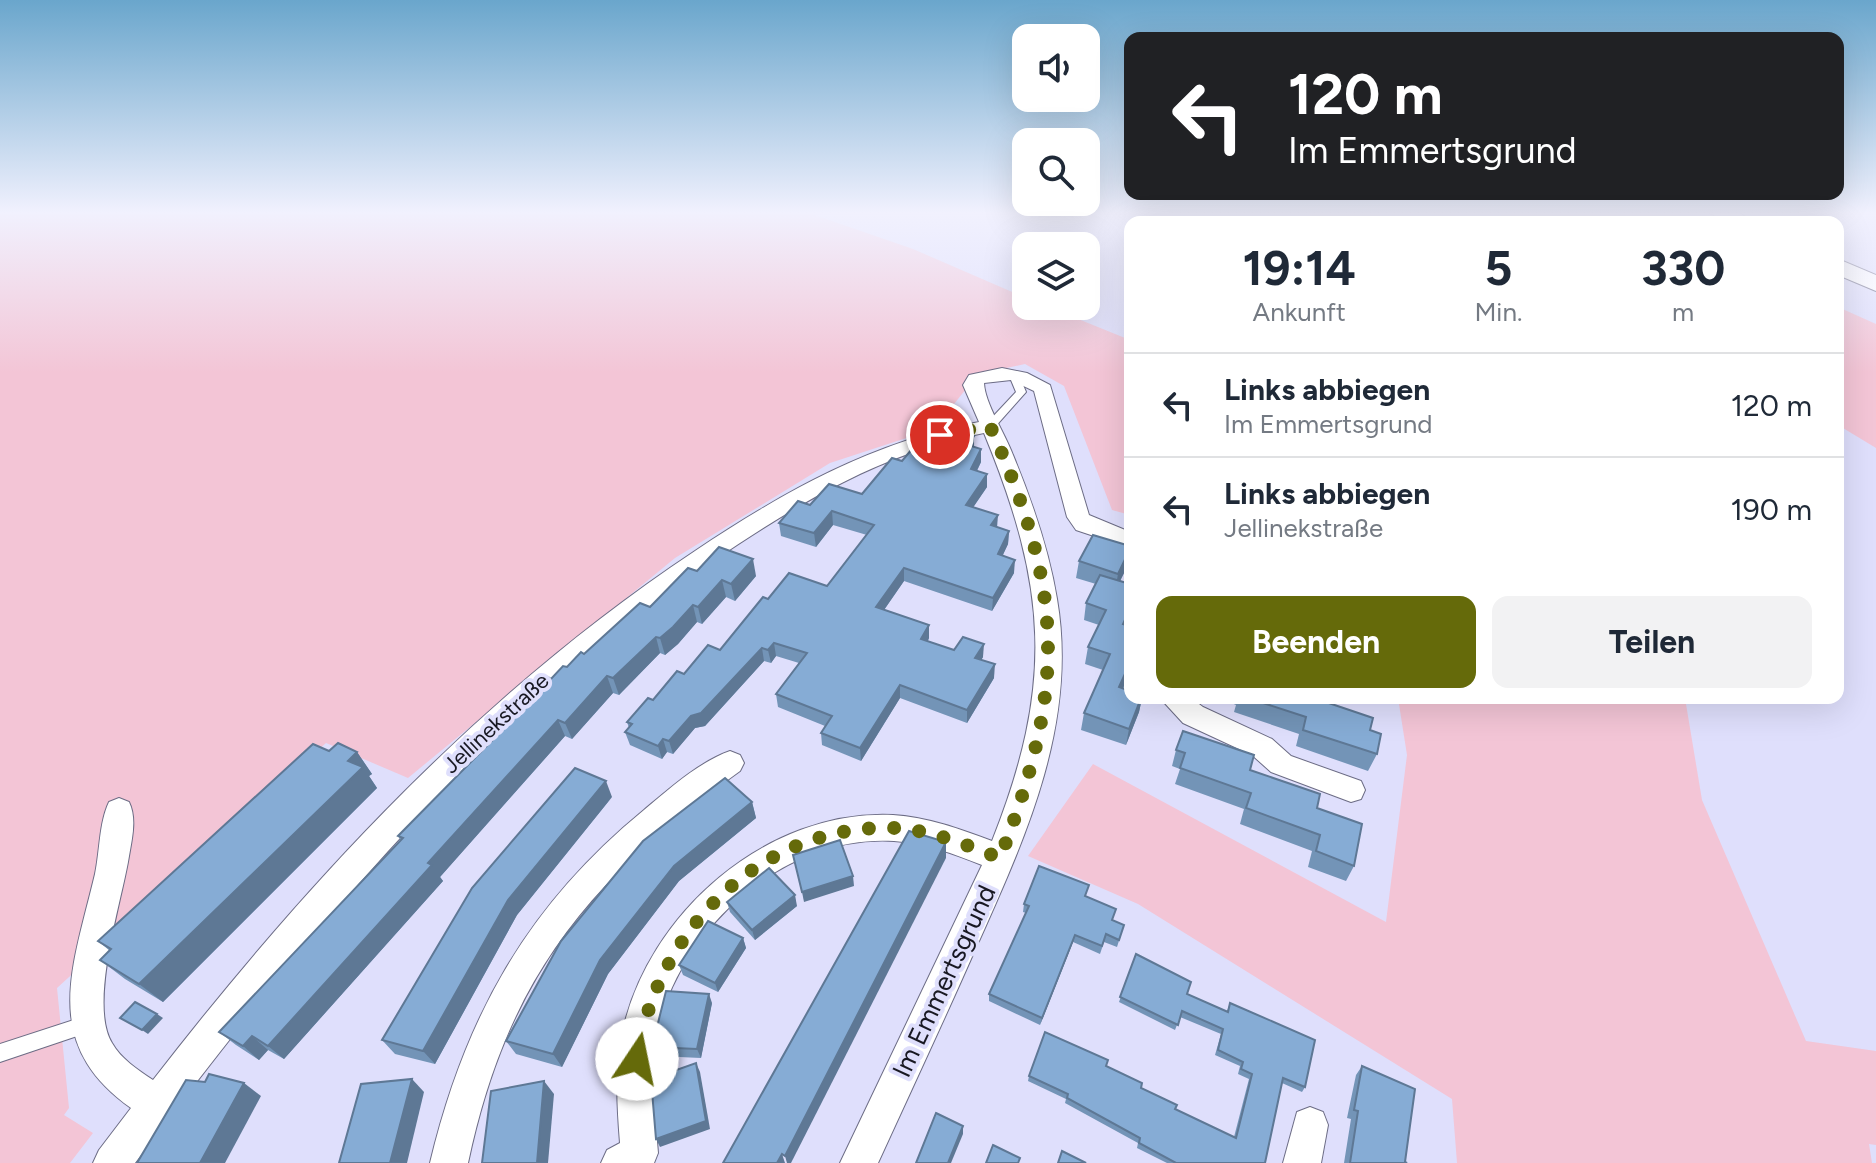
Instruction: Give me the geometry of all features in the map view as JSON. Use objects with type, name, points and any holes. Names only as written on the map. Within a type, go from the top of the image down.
[{"type":"main road","points":[[1844,269],[1876,284]]},
{"type":"street","name":"Im Emmertsgrund","points":[[859,1163],[1005,846],[1041,729],[1050,634],[1043,584],[1031,530],[973,385],[983,375],[993,373],[1016,380]]},
{"type":"street","points":[[1016,380],[1036,383],[1046,396],[1080,522],[1124,538]]},
{"type":"street","name":"Jellinekstraße","points":[[112,1163],[255,979],[385,830],[490,727],[591,639],[710,550],[842,472],[920,439],[990,426]]},
{"type":"street","points":[[1180,704],[1193,715],[1262,747],[1281,764],[1351,790]]},
{"type":"street","points":[[449,1163],[470,1074],[493,1020],[529,956],[603,862],[631,834],[730,763]]},
{"type":"street","points":[[119,811],[119,834],[88,994],[89,1024],[94,1045],[108,1066],[156,1104]]},
{"type":"street","points":[[620,1163],[639,1153],[634,1079],[648,1006],[671,953],[721,893],[754,869],[809,841],[877,828],[930,833],[1005,846]]},
{"type":"street","points":[[1302,1163],[1310,1125]]},
{"type":"lane","points":[[990,426],[1018,398],[1022,388],[1016,380]]},
{"type":"lane","points":[[0,1053],[89,1024]]},
{"type":"shaded area","points":[[0,265],[951,265],[1012,292],[1012,320],[1081,320],[1124,338],[1124,513],[1112,510],[1064,386],[1025,364],[978,374],[934,429],[830,463],[675,558],[408,778],[326,743],[57,988],[69,1108],[64,1115],[93,1133],[70,1163],[0,1163]]},
{"type":"shaded area","points":[[1844,310],[1876,324],[1876,448],[1844,429]]},
{"type":"shaded area","points":[[1399,704],[1686,704],[1702,800],[1806,1041],[1876,1051],[1876,1145],[1869,1144],[1872,1163],[1457,1163],[1452,1099],[1138,904],[1028,856],[1093,764],[1386,922],[1407,755]]},
{"type":"building","points":[[957,431],[974,436],[968,445],[981,449],[971,469],[987,474],[966,505],[998,515],[991,525],[1009,531],[998,554],[1015,560],[993,598],[904,568],[876,607],[929,625],[921,639],[954,650],[963,637],[984,644],[975,658],[995,664],[967,710],[900,685],[860,748],[821,733],[832,716],[776,694],[807,653],[774,643],[768,650],[762,648],[701,713],[691,716],[669,741],[663,739],[658,746],[625,732],[632,724],[627,722],[648,698],[653,700],[677,671],[684,674],[708,645],[720,650],[763,597],[768,599],[789,573],[827,586],[874,525],[832,511],[814,533],[779,523],[798,501],[810,505],[829,484],[862,494],[892,458],[902,461],[917,443],[944,450]]},
{"type":"building","points":[[1093,535],[1124,544],[1124,562],[1118,574],[1079,561]]},
{"type":"building","points":[[719,547],[753,559],[731,584],[722,580],[698,607],[693,605],[673,627],[660,638],[656,637],[613,678],[607,676],[565,723],[558,720],[268,1046],[252,1036],[243,1046],[219,1032],[403,838],[398,836],[529,703],[525,702],[548,677],[551,679],[563,666],[567,667],[581,652],[584,654],[640,603],[650,607],[688,568],[697,571]]},
{"type":"building","points":[[1100,575],[1124,582],[1124,676],[1119,687],[1124,689],[1124,704],[1139,704],[1129,729],[1084,713],[1110,654],[1088,647],[1106,610],[1086,603]]},
{"type":"building","points":[[1266,704],[1332,704],[1373,718],[1370,730],[1381,734],[1377,754],[1303,730],[1306,717]]},
{"type":"building","points":[[1183,731],[1254,755],[1250,770],[1320,794],[1317,808],[1362,824],[1354,866],[1316,851],[1320,835],[1246,808],[1251,793],[1180,768],[1185,753],[1176,750]]},
{"type":"building","points":[[338,743],[357,752],[348,761],[363,767],[139,984],[100,960],[111,949],[98,941],[313,744],[329,751]]},
{"type":"building","points":[[575,768],[606,781],[508,900],[423,1051],[382,1040],[472,888]]},
{"type":"building","points":[[725,778],[752,802],[674,866],[600,960],[553,1054],[506,1041],[561,941],[643,841]]},
{"type":"building","points":[[909,831],[946,842],[785,1156],[782,1154],[777,1163],[723,1163]]},
{"type":"building","points":[[840,840],[853,876],[802,892],[793,855]]},
{"type":"building","points":[[1039,866],[1089,885],[1085,896],[1116,909],[1112,920],[1124,925],[1119,940],[1106,934],[1102,946],[1075,935],[1042,1018],[989,994],[1029,906],[1024,904]]},
{"type":"building","points":[[769,868],[795,895],[752,930],[727,902]]},
{"type":"building","points":[[708,921],[743,938],[715,983],[679,965]]},
{"type":"building","points":[[1136,954],[1191,982],[1187,994],[1228,1012],[1230,1003],[1315,1040],[1305,1087],[1283,1078],[1265,1163],[1176,1163],[1139,1143],[1140,1138],[1067,1098],[1068,1094],[1029,1076],[1045,1032],[1108,1060],[1106,1066],[1142,1083],[1141,1088],[1177,1105],[1175,1109],[1236,1138],[1252,1074],[1241,1069],[1243,1062],[1218,1050],[1223,1029],[1182,1011],[1178,1025],[1120,997]]},
{"type":"building","points":[[666,991],[709,994],[697,1049],[652,1047]]},
{"type":"building","points":[[135,1002],[157,1014],[142,1030],[120,1018]]},
{"type":"building","points":[[696,1063],[706,1121],[656,1139],[651,1079]]},
{"type":"building","points":[[1362,1066],[1415,1089],[1407,1163],[1350,1163],[1358,1111],[1354,1110]]},
{"type":"building","points":[[209,1074],[244,1083],[200,1163],[137,1163],[186,1080],[205,1082]]},
{"type":"building","points":[[412,1079],[390,1163],[339,1163],[361,1084]]},
{"type":"building","points":[[544,1081],[537,1163],[482,1163],[491,1091]]},
{"type":"building","points":[[936,1113],[963,1126],[948,1163],[916,1163]]},
{"type":"building","points":[[993,1145],[1020,1158],[1018,1163],[986,1163]]},
{"type":"building","points":[[1062,1151],[1086,1163],[1058,1163]]},
{"type":"route","points":[[637,1059],[648,1006],[671,953],[721,893],[784,852],[809,841],[877,828],[930,833],[1000,858],[1024,796],[1041,729],[1050,634],[1043,584],[1037,551],[1015,482],[990,426],[940,435]]}]
